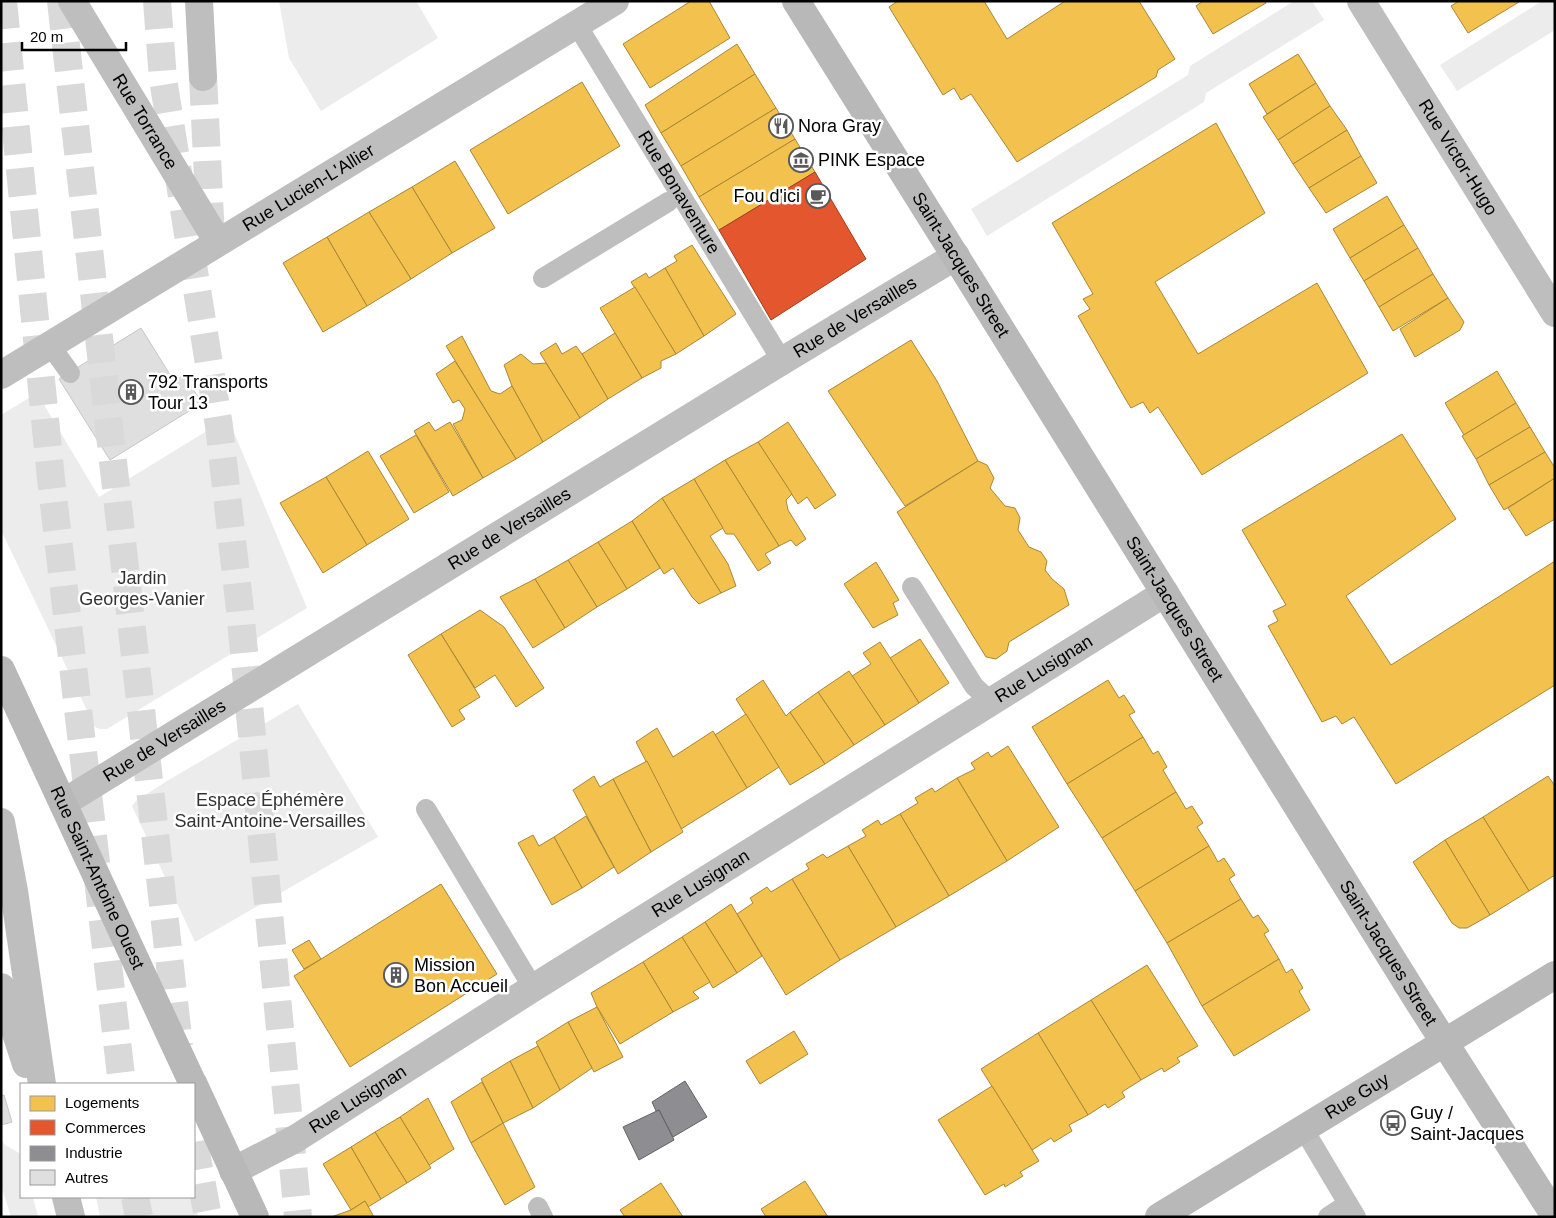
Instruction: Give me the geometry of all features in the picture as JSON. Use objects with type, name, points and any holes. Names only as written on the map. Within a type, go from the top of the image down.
[{"type":"main road","name":"Rue Torrance","points":[[72,1],[218,242]]},
{"type":"main road","points":[[199,1],[203,77]]},
{"type":"main road","name":"Saint-Jacques Street","points":[[796,1],[1445,1043],[1555,1216]]},
{"type":"main road","name":"Rue Victor-Hugo","points":[[1361,1],[1555,313]]},
{"type":"main road","name":"Rue Lucien-L'Allier","points":[[1,375],[577,25],[606,4]]},
{"type":"main road","name":"Rue de Versailles","points":[[63,803],[956,256]]},
{"type":"main road","name":"Rue Lusignan","points":[[233,1172],[295,1139],[1165,592]]},
{"type":"main road","name":"Rue Saint-Antoine Ouest","points":[[1,670],[192,1083]]},
{"type":"main road","points":[[1,822],[14,891],[42,1083]]},
{"type":"main road","name":"Rue Guy","points":[[1159,1217],[1555,975]]},
{"type":"main road","points":[[1,987],[33,1083]]},
{"type":"main road","name":"Rue Saint-Antoine Ouest","points":[[195,1089],[255,1217]]},
{"type":"main road","points":[[66,1198],[71,1217]]},
{"type":"lane","name":"Rue Bonaventure","points":[[577,25],[782,361]]},
{"type":"lane","points":[[542,278],[668,202]]},
{"type":"lane","points":[[50,345],[70,373]]},
{"type":"lane","points":[[912,587],[974,686],[991,702]]},
{"type":"lane","points":[[426,809],[533,988]]},
{"type":"lane","points":[[1303,1128],[1352,1210],[1328,1217]]},
{"type":"green space","points":[[279,1],[416,1],[438,38],[321,111],[289,58]]},
{"type":"green space","points":[[1294,1],[1312,1],[1324,20],[1206,93],[1204,102],[987,236],[971,209],[1188,75],[1190,66]]},
{"type":"green space","points":[[1542,1],[1555,1],[1555,30],[1457,91],[1440,65]]},
{"type":"green space","name":"Jardin Georges-Vanier","points":[[37,393],[99,497],[228,418],[307,608],[107,729],[95,727],[1,530],[1,415]]},
{"type":"green space","name":"Espace Éphémère Saint-Antoine-Versailles","points":[[298,704],[378,837],[195,942],[132,806],[136,801],[167,781]]},
{"type":"green space","points":[[1,1139],[5,1145],[20,1153],[20,1198],[33,1198],[38,1217],[11,1217],[1,1185]]},
{"type":"green space","points":[[96,1198],[192,1198],[198,1217],[100,1217]]},
{"type":"building: Logements","points":[[691,1],[709,1],[730,38],[650,88],[623,44]]},
{"type":"building: Logements","points":[[898,1],[984,1],[1007,39],[1065,1],[1139,1],[1175,59],[1158,70],[1156,77],[1017,162],[971,94],[961,100],[954,88],[943,95],[889,7]]},
{"type":"building: Logements","points":[[1203,1],[1265,1],[1266,3],[1213,34],[1196,6]]},
{"type":"building: Logements","points":[[1459,1],[1519,2],[1468,33],[1451,6]]},
{"type":"building: Logements","points":[[737,44],[755,74],[661,133],[645,105]]},
{"type":"building: Logements","points":[[1298,54],[1316,83],[1267,114],[1249,84]]},
{"type":"building: Logements","points":[[755,74],[776,108],[681,166],[661,133]]},
{"type":"building: Logements","points":[[582,82],[620,146],[508,214],[470,150]]},
{"type":"building: Logements","points":[[1316,83],[1330,106],[1278,140],[1263,117]]},
{"type":"building: Logements","points":[[1330,106],[1347,130],[1293,164],[1278,140]]},
{"type":"building: Logements","points":[[776,108],[795,139],[699,197],[681,166]]},
{"type":"building: Logements","points":[[1216,123],[1265,213],[1155,282],[1198,354],[1317,283],[1368,373],[1202,475],[1158,407],[1150,413],[1143,402],[1131,408],[1126,400],[1078,316],[1090,309],[1083,299],[1093,294],[1052,223]]},
{"type":"building: Logements","points":[[1347,130],[1361,156],[1309,188],[1293,164]]},
{"type":"building: Logements","points":[[795,139],[815,172],[719,230],[699,197]]},
{"type":"building: Logements","points":[[1361,156],[1377,183],[1326,213],[1309,188]]},
{"type":"building: Logements","points":[[455,161],[495,228],[452,253],[412,187]]},
{"type":"building: Logements","points":[[412,187],[452,253],[411,279],[369,212]]},
{"type":"building: Logements","points":[[1387,196],[1404,225],[1350,258],[1333,229]]},
{"type":"building: Logements","points":[[369,212],[411,279],[367,306],[327,237]]},
{"type":"building: Logements","points":[[1404,225],[1418,248],[1364,281],[1350,258]]},
{"type":"building: Logements","points":[[327,237],[367,306],[323,332],[283,263]]},
{"type":"building: Logements","points":[[692,245],[736,314],[704,336],[665,268],[677,261],[674,256]]},
{"type":"building: Logements","points":[[1418,248],[1433,274],[1379,307],[1364,281]]},
{"type":"building: Logements","points":[[665,268],[704,336],[676,354],[631,282],[646,273],[649,278]]},
{"type":"building: Logements","points":[[1433,274],[1448,298],[1393,331],[1379,307]]},
{"type":"building: Logements","points":[[635,287],[676,354],[661,361],[661,368],[642,378],[600,308]]},
{"type":"building: Logements","points":[[1448,298],[1464,322],[1460,330],[1415,357],[1400,329]]},
{"type":"building: Logements","points":[[615,333],[642,378],[608,399],[582,354]]},
{"type":"building: Logements","points":[[462,336],[491,391],[500,394],[512,386],[543,442],[516,459],[446,346]]},
{"type":"building: Logements","points":[[911,340],[937,381],[978,461],[905,506],[828,391]]},
{"type":"building: Logements","points":[[556,343],[562,354],[576,346],[608,399],[580,418],[540,353]]},
{"type":"building: Logements","points":[[521,354],[533,364],[546,363],[580,418],[543,442],[512,386],[504,365]]},
{"type":"building: Logements","points":[[455,361],[516,459],[483,478],[453,424],[462,420],[465,409],[459,400],[453,403],[436,374]]},
{"type":"building: Logements","points":[[1497,371],[1516,403],[1464,435],[1445,403]]},
{"type":"building: Logements","points":[[1516,403],[1530,427],[1476,459],[1462,436]]},
{"type":"building: Logements","points":[[429,422],[435,431],[450,422],[483,478],[453,496],[414,431]]},
{"type":"building: Logements","points":[[788,422],[836,495],[815,509],[807,497],[798,504],[758,442]]},
{"type":"building: Logements","points":[[1530,427],[1545,452],[1489,485],[1476,459]]},
{"type":"building: Logements","points":[[1402,434],[1456,519],[1346,596],[1391,665],[1555,561],[1555,685],[1396,784],[1354,717],[1342,724],[1336,716],[1322,722],[1268,626],[1278,621],[1273,611],[1286,605],[1242,530]]},
{"type":"building: Logements","points":[[416,435],[449,492],[414,513],[380,456]]},
{"type":"building: Logements","points":[[758,442],[792,494],[786,500],[788,510],[806,539],[796,546],[791,540],[779,546],[725,460]]},
{"type":"building: Logements","points":[[368,451],[409,519],[367,545],[326,477]]},
{"type":"building: Logements","points":[[1545,452],[1555,468],[1555,478],[1504,510],[1489,485]]},
{"type":"building: Logements","points":[[725,460],[779,546],[765,554],[771,563],[758,571],[734,534],[726,534],[694,479]]},
{"type":"building: Logements","points":[[978,461],[987,465],[994,478],[990,488],[1005,506],[1015,508],[1020,518],[1018,530],[1029,547],[1041,552],[1047,561],[1045,570],[1064,589],[1069,605],[1009,642],[1007,651],[996,659],[986,657],[897,512]]},
{"type":"building: Logements","points":[[326,477],[367,545],[323,573],[280,503]]},
{"type":"building: Logements","points":[[1555,478],[1555,519],[1526,536],[1508,508]]},
{"type":"building: Logements","points":[[694,479],[723,528],[710,536],[728,564],[736,586],[721,593],[662,498]]},
{"type":"building: Logements","points":[[662,498],[721,593],[699,604],[692,597],[673,568],[664,574],[632,521]]},
{"type":"building: Logements","points":[[632,521],[660,568],[627,589],[598,542]]},
{"type":"building: Logements","points":[[598,542],[627,589],[597,607],[568,560]]},
{"type":"building: Logements","points":[[568,560],[597,607],[565,628],[535,579]]},
{"type":"building: Logements","points":[[876,562],[899,600],[893,603],[898,615],[873,628],[844,584]]},
{"type":"building: Logements","points":[[535,579],[565,628],[533,648],[500,597]]},
{"type":"building: Logements","points":[[480,610],[504,627],[544,688],[516,707],[495,675],[475,688],[441,634]]},
{"type":"building: Logements","points":[[441,634],[480,697],[459,710],[465,719],[452,727],[408,655]]},
{"type":"building: Logements","points":[[920,639],[949,683],[919,703],[890,658]]},
{"type":"building: Logements","points":[[880,642],[919,703],[885,725],[852,676],[871,664],[863,653]]},
{"type":"building: Logements","points":[[849,671],[885,725],[854,745],[818,692]]},
{"type":"building: Logements","points":[[763,680],[786,716],[790,712],[825,764],[790,785],[736,699]]},
{"type":"building: Logements","points":[[1108,680],[1119,698],[1124,695],[1135,712],[1129,715],[1143,737],[1067,784],[1032,727]]},
{"type":"building: Logements","points":[[818,692],[854,745],[825,764],[790,712]]},
{"type":"building: Logements","points":[[746,714],[779,767],[747,788],[715,735]]},
{"type":"building: Logements","points":[[657,728],[673,757],[713,731],[747,788],[681,829],[636,742]]},
{"type":"building: Logements","points":[[1143,737],[1153,754],[1158,751],[1167,767],[1163,770],[1176,792],[1102,838],[1067,784]]},
{"type":"building: Logements","points":[[1008,746],[1059,827],[1007,861],[957,778],[975,769],[971,763],[988,752],[991,757]]},
{"type":"building: Logements","points":[[647,761],[683,832],[651,852],[613,779]]},
{"type":"building: Logements","points":[[594,776],[600,787],[613,779],[651,852],[618,874],[573,790]]},
{"type":"building: Logements","points":[[1548,776],[1555,786],[1555,875],[1529,891],[1483,817]]},
{"type":"building: Logements","points":[[957,778],[1007,861],[949,896],[900,814],[918,803],[915,798],[932,788],[935,792]]},
{"type":"building: Logements","points":[[1176,792],[1186,809],[1192,806],[1203,823],[1197,827],[1209,846],[1135,891],[1102,838]]},
{"type":"building: Logements","points":[[900,814],[949,896],[896,927],[848,846],[866,836],[862,830],[878,820],[881,825]]},
{"type":"building: Logements","points":[[586,816],[614,867],[582,888],[554,837]]},
{"type":"building: Logements","points":[[1483,817],[1529,891],[1490,915],[1445,840]]},
{"type":"building: Logements","points":[[533,835],[539,846],[554,837],[582,888],[552,905],[518,843]]},
{"type":"building: Logements","points":[[1445,840],[1490,915],[1467,928],[1459,928],[1452,923],[1413,862]]},
{"type":"building: Logements","points":[[848,846],[896,927],[840,960],[792,879],[809,869],[806,864],[823,854],[827,858]]},
{"type":"building: Logements","points":[[1209,846],[1218,862],[1224,858],[1235,875],[1229,879],[1241,899],[1167,943],[1135,891]]},
{"type":"building: Logements","points":[[792,879],[840,960],[786,995],[737,914],[753,903],[750,898],[767,887],[771,892]]},
{"type":"building: Logements","name":"Mission Bon Accueil","points":[[441,884],[497,974],[350,1067],[294,976]]},
{"type":"building: Logements","points":[[1241,899],[1253,918],[1258,915],[1269,931],[1264,934],[1279,959],[1202,1006],[1167,943]]},
{"type":"building: Logements","points":[[731,904],[762,956],[737,973],[705,922]]},
{"type":"building: Logements","points":[[705,922],[737,973],[713,988],[682,937]]},
{"type":"building: Logements","points":[[682,937],[710,982],[693,992],[699,998],[673,1012],[643,962]]},
{"type":"building: Logements","points":[[309,940],[321,959],[304,969],[292,950]]},
{"type":"building: Logements","points":[[1279,959],[1286,973],[1292,969],[1303,988],[1299,991],[1310,1010],[1234,1056],[1202,1006]]},
{"type":"building: Logements","points":[[643,962],[673,1012],[620,1044],[597,1007],[591,993]]},
{"type":"building: Logements","points":[[1147,965],[1198,1046],[1177,1058],[1180,1062],[1164,1072],[1162,1068],[1141,1080],[1091,1000]]},
{"type":"building: Logements","points":[[1091,1000],[1141,1080],[1122,1092],[1125,1097],[1108,1108],[1105,1104],[1088,1115],[1038,1033]]},
{"type":"building: Logements","points":[[597,1007],[623,1057],[594,1072],[568,1022]]},
{"type":"building: Logements","points":[[568,1022],[592,1068],[560,1090],[536,1042]]},
{"type":"building: Logements","points":[[794,1031],[808,1054],[760,1084],[746,1061]]},
{"type":"building: Logements","points":[[1038,1033],[1088,1115],[1069,1125],[1072,1131],[1054,1142],[1051,1138],[1032,1150],[981,1069]]},
{"type":"building: Logements","points":[[538,1046],[560,1090],[533,1108],[510,1061]]},
{"type":"building: Logements","points":[[510,1061],[533,1108],[503,1123],[481,1079]]},
{"type":"building: Logements","points":[[482,1082],[503,1123],[471,1143],[451,1102]]},
{"type":"building: Logements","points":[[992,1086],[1039,1161],[1020,1172],[1023,1176],[1005,1187],[1004,1184],[985,1195],[938,1120]]},
{"type":"building: Logements","points":[[428,1098],[454,1149],[429,1165],[400,1117]]},
{"type":"building: Logements","points":[[400,1117],[431,1168],[407,1183],[375,1132]]},
{"type":"building: Logements","points":[[503,1123],[535,1187],[505,1205],[471,1143]]},
{"type":"building: Logements","points":[[375,1132],[407,1183],[381,1199],[351,1147]]},
{"type":"building: Logements","points":[[351,1147],[381,1199],[368,1207],[365,1201],[351,1210],[323,1164]]},
{"type":"building: Logements","points":[[805,1181],[828,1217],[766,1217],[761,1209]]},
{"type":"building: Logements","points":[[661,1183],[683,1217],[625,1217],[620,1210]]},
{"type":"building: Logements","points":[[365,1201],[374,1217],[331,1217],[351,1210]]},
{"type":"building: Commerces","points":[[815,172],[866,259],[771,320],[719,230]]},
{"type":"building: Industrie","points":[[685,1081],[707,1117],[673,1137],[659,1110],[656,1111],[652,1102]]},
{"type":"building: Industrie","points":[[659,1110],[674,1140],[639,1160],[623,1127]]},
{"type":"building: Autres","name":"792 Transports Tour 13","points":[[141,328],[174,381],[184,375],[202,403],[110,460],[59,379]]},
{"type":"building: Autres","points":[[4,1095],[12,1122],[1,1125],[1,1096]]},
{"type":"tunnel","points":[[3,1],[51,479],[122,1083]]},
{"type":"tunnel","points":[[61,1],[179,1046]]},
{"type":"tunnel","points":[[157,1],[163,79],[219,426],[240,610],[298,1217]]},
{"type":"tunnel","points":[[203,77],[211,238]]},
{"type":"tunnel","points":[[195,1147],[208,1217]]},
{"type":"tunnel","points":[[135,1198],[139,1217]]},
{"type":"place","name":"Nora Gray","points":[[781,126]]},
{"type":"place","name":"PINK Espace","points":[[801,160]]},
{"type":"place","name":"Fou d'ici","points":[[818,196]]},
{"type":"place","name":"792 Transports Tour 13","points":[[131,392]]},
{"type":"place","name":"Mission Bon Accueil","points":[[396,975]]},
{"type":"place","name":"Guy / Saint-Jacques","points":[[1393,1123]]}]
